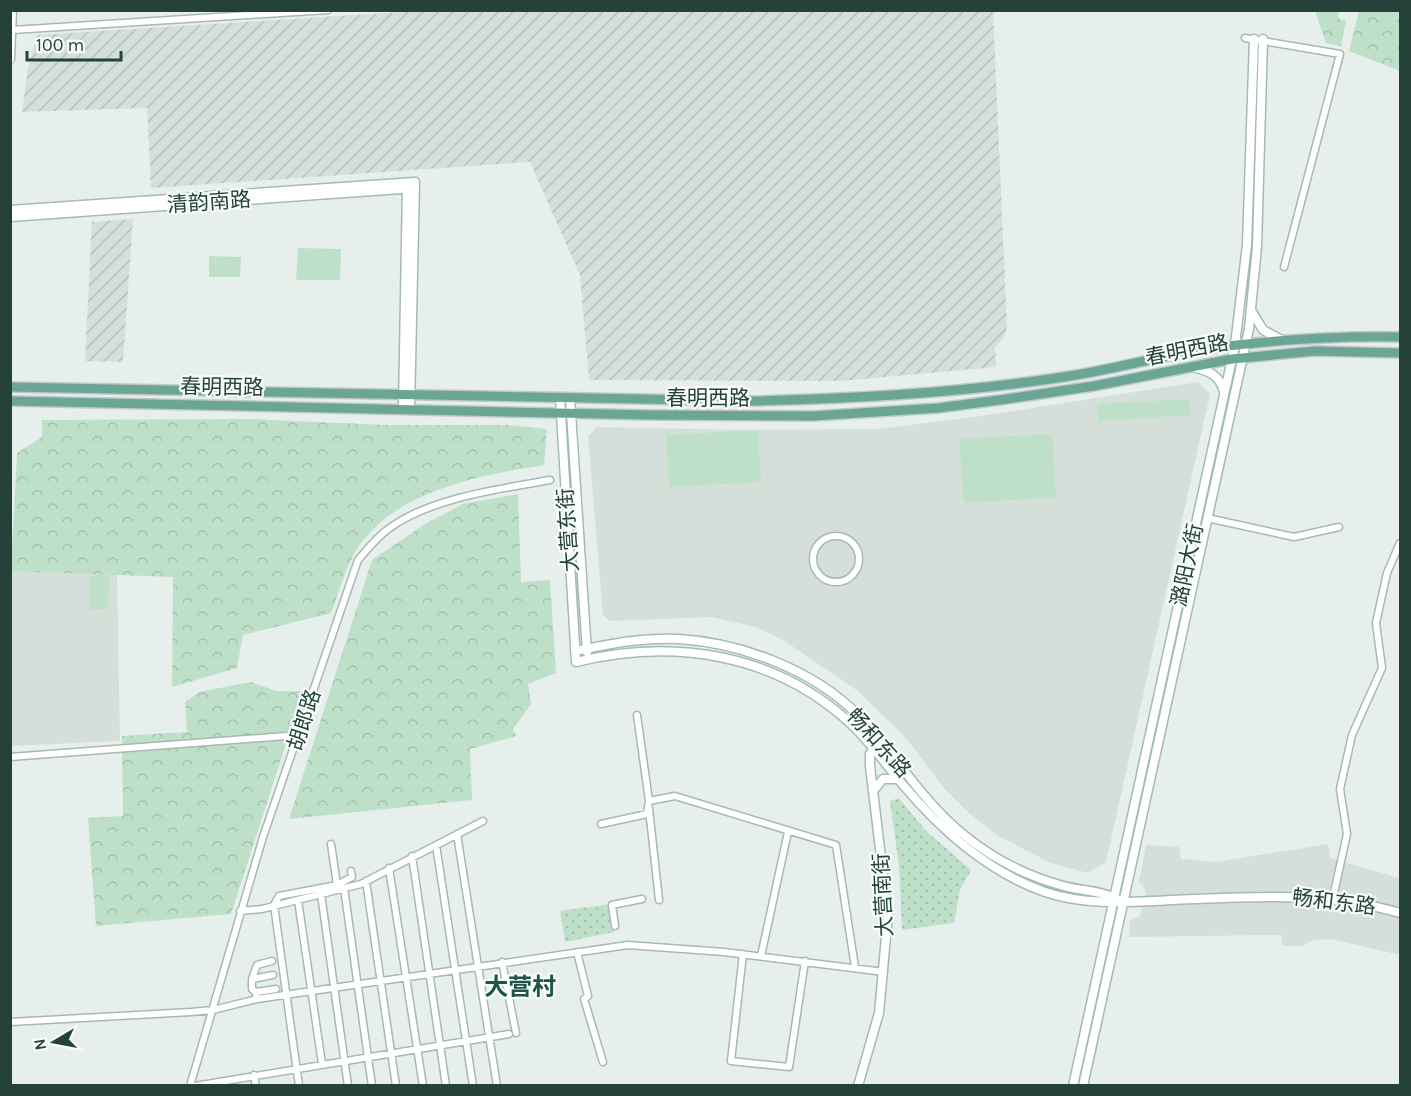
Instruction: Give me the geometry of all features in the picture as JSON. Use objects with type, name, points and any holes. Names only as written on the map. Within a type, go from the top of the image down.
[{"type":"main road","points":[[10,59],[12,10]]},
{"type":"main road","name":"潞阳大街","points":[[1073,1086],[1112,899],[1225,396],[1237,359],[1245,344],[1257,247],[1254,39]]},
{"type":"main road","name":"潞阳大街","points":[[1083,1086],[1207,518],[1237,359],[1235,345],[1247,245],[1254,39]]},
{"type":"main road","points":[[407,409],[410,187]]},
{"type":"main road","name":"清韵南路","points":[[10,210],[410,187]]},
{"type":"main road","name":"清韵南路","points":[[10,218],[410,187]]},
{"type":"main road","points":[[1251,309],[1263,330],[1285,341]]},
{"type":"main road","name":"春明西路","points":[[10,387],[746,401],[884,396],[965,390],[1076,375],[1235,345],[1352,336],[1401,337]]},
{"type":"main road","points":[[1181,369],[1189,362],[1206,360],[1208,355],[1204,350]]},
{"type":"main road","name":"春明西路","points":[[10,401],[813,416],[916,409],[1094,386],[1237,359],[1315,351],[1401,353]]},
{"type":"main road","points":[[1192,367],[1208,371],[1221,380],[1225,396]]},
{"type":"main road","name":"大营东街","points":[[565,398],[576,662]]},
{"type":"main road","name":"大营东街","points":[[565,412],[587,659]]},
{"type":"main road","name":"畅和东路","points":[[575,651],[623,641],[678,639],[742,650],[810,679],[858,715],[934,807],[963,835],[999,860],[1061,886],[1123,903],[1292,896],[1357,902],[1401,913]]},
{"type":"main road","name":"畅和东路","points":[[576,662],[609,654],[671,650],[699,651],[731,657],[783,677],[819,698],[850,723],[958,843],[1001,871],[1045,891],[1086,901],[1112,899]]},
{"type":"main road","points":[[873,749],[881,742]]},
{"type":"main road","name":"大营南街","points":[[858,1086],[877,1024],[888,915],[870,766],[870,754],[873,749]]},
{"type":"main road","points":[[873,791],[883,779],[898,779]]},
{"type":"street","points":[[12,30],[328,10]]},
{"type":"street","points":[[1254,39],[1340,54],[1284,267]]},
{"type":"street","name":"胡郎路","points":[[190,1086],[240,911],[358,560],[386,531],[427,509],[495,490],[550,480]]},
{"type":"street","points":[[1207,518],[1294,537],[1340,527]]},
{"type":"street","points":[[833,536],[841,536],[853,543],[857,550],[858,566],[848,578],[833,582],[819,574],[815,568],[813,554],[820,542],[833,536]]},
{"type":"street","points":[[1334,893],[1347,834],[1340,789],[1352,735],[1382,668],[1376,623],[1387,573],[1401,543]]},
{"type":"street","points":[[637,715],[659,900]]},
{"type":"street","points":[[10,757],[299,735]]},
{"type":"street","points":[[649,801],[675,796],[836,845],[855,967]]},
{"type":"street","points":[[601,824],[647,814],[649,809]]},
{"type":"street","points":[[240,911],[298,900],[366,881],[483,821]]},
{"type":"street","points":[[761,956],[788,832]]},
{"type":"street","points":[[457,834],[497,1086]]},
{"type":"street","points":[[331,844],[337,885]]},
{"type":"street","points":[[436,845],[453,970],[473,1086]]},
{"type":"street","points":[[412,856],[446,1086]]},
{"type":"street","points":[[389,868],[423,1086]]},
{"type":"street","points":[[299,1086],[274,905],[279,896],[337,885],[352,877],[351,870]]},
{"type":"street","points":[[366,881],[396,1086]]},
{"type":"street","points":[[344,888],[372,1086]]},
{"type":"street","points":[[321,894],[348,1086]]},
{"type":"street","points":[[615,926],[612,905],[642,899]]},
{"type":"street","points":[[298,900],[322,1064]]},
{"type":"street","points":[[256,996],[311,991],[628,945],[743,954],[884,972]]},
{"type":"street","points":[[577,952],[588,996],[584,999],[603,1062]]},
{"type":"street","points":[[743,954],[731,1061],[789,1067],[805,962]]},
{"type":"street","points":[[256,996],[252,989],[252,979],[257,964],[272,961]]},
{"type":"street","points":[[195,1086],[512,1034],[502,962]]},
{"type":"street","points":[[252,979],[273,975]]},
{"type":"street","points":[[10,1022],[213,1010],[276,989]]},
{"type":"street","points":[[254,1075],[256,1086]]},
{"type":"shaded area","points":[[419,11],[993,11],[1007,328],[1003,339],[995,347],[996,367],[840,381],[589,380],[580,275],[530,162],[151,188],[147,108],[22,112],[28,68],[37,35]]},
{"type":"shaded area","points":[[133,219],[123,362],[85,361],[92,222]]},
{"type":"shaded area","points":[[1198,382],[1210,394],[1106,862],[1088,873],[1051,863],[998,836],[969,813],[944,788],[906,738],[858,691],[783,640],[756,627],[711,617],[610,621],[603,615],[588,436],[597,427],[745,430],[879,429],[981,416]]},
{"type":"shaded area","points":[[11,571],[117,574],[120,741],[11,746]]},
{"type":"shaded area","points":[[1328,844],[1330,858],[1400,878],[1400,955],[1331,939],[1314,940],[1301,946],[1283,946],[1281,935],[1129,937],[1130,921],[1140,916],[1146,891],[1139,882],[1146,845],[1179,847],[1181,859],[1216,862]]},
{"type":"green space","points":[[1315,11],[1339,11],[1338,18],[1346,21],[1341,46],[1326,43]]},
{"type":"green space","points":[[1359,11],[1400,11],[1400,71],[1349,51]]},
{"type":"green space","points":[[298,248],[341,249],[340,280],[296,280]]},
{"type":"green space","points":[[209,256],[241,257],[240,277],[209,277]]},
{"type":"green space","points":[[1189,399],[1190,415],[1098,421],[1097,404]]},
{"type":"green space","points":[[249,419],[386,425],[509,425],[547,429],[544,465],[493,474],[441,489],[393,513],[373,529],[357,549],[331,613],[243,635],[237,668],[172,687],[173,577],[11,571],[17,453],[42,437],[42,420]]},
{"type":"green space","points":[[758,430],[761,482],[669,487],[666,435]]},
{"type":"green space","points":[[1052,434],[1056,497],[964,503],[959,439]]},
{"type":"green space","points":[[518,494],[521,582],[550,580],[556,673],[528,684],[531,704],[513,729],[516,736],[470,749],[472,800],[289,819],[372,560],[425,524],[463,504]]},
{"type":"green space","points":[[109,575],[108,609],[89,609],[89,576]]},
{"type":"green space","points":[[251,682],[276,691],[303,691],[231,914],[96,926],[88,818],[123,816],[122,736],[187,732],[185,702],[199,692]]},
{"type":"green space","points":[[899,798],[925,830],[971,870],[960,890],[954,923],[902,930],[899,866],[890,801]]},
{"type":"green space","points":[[610,904],[614,932],[565,942],[560,911]]},
{"type":"district","name":"大营村","points":[[520,987]]}]
